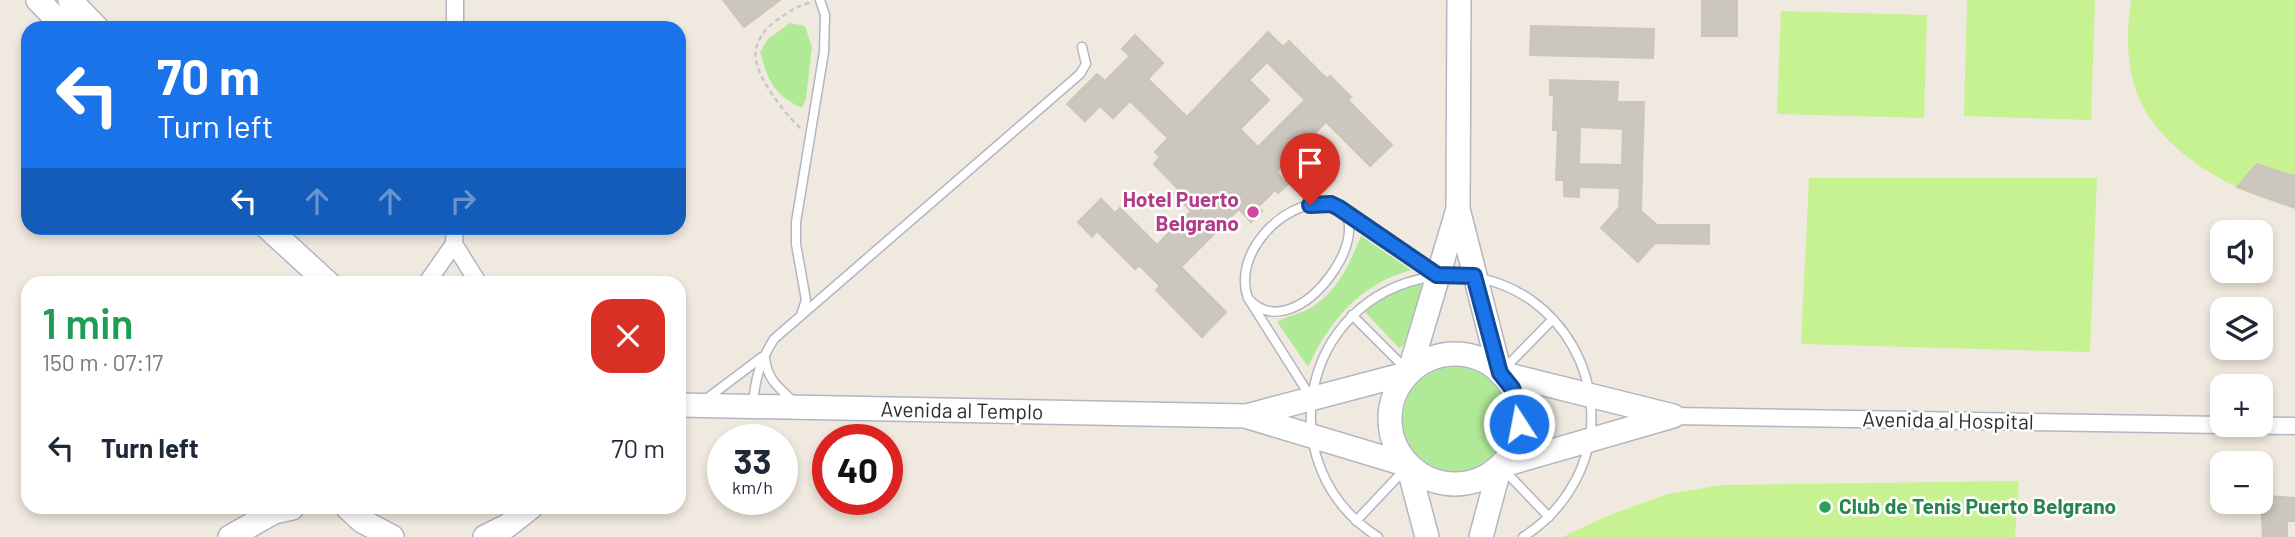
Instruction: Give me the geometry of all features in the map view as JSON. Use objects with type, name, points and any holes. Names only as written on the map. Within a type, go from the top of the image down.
[{"type":"street","points":[[38,0],[58,21]]},
{"type":"street","points":[[70,0],[90,21]]},
{"type":"street","points":[[455,0],[455,21]]},
{"type":"street","points":[[1459,0],[1458,209],[1500,373]]},
{"type":"street","points":[[1427,537],[1408,465],[1394,444],[1390,419],[1395,394],[1409,373],[1458,209]]},
{"type":"street","points":[[278,235],[321,276]]},
{"type":"street","points":[[431,276],[454,236]]},
{"type":"street","points":[[454,236],[475,276]]},
{"type":"street","points":[[1245,416],[1409,373],[1435,357],[1455,354],[1484,361],[1500,373],[1512,388],[1520,415],[1515,443],[1500,466],[1481,537]]},
{"type":"street","points":[[1500,373],[1673,416]]},
{"type":"street","name":"Avenida al Templo","points":[[688,405],[1245,416]]},
{"type":"street","points":[[1245,416],[1408,465],[1427,479],[1442,484],[1458,485],[1480,479],[1500,466],[1673,416]]},
{"type":"street","name":"Avenida al Hospital","points":[[1673,416],[2210,425]]},
{"type":"street","points":[[2273,426],[2295,426]]},
{"type":"street","points":[[230,537],[272,514]]},
{"type":"street","points":[[354,514],[362,521],[393,537]]},
{"type":"street","points":[[485,537],[507,526],[522,514]]},
{"type":"lane","points":[[802,316],[806,300],[796,244],[796,222],[824,52],[825,15],[820,1]]},
{"type":"lane","points":[[752,407],[755,378],[774,339],[1080,74],[1086,64],[1082,47]]},
{"type":"lane","points":[[1311,399],[1245,289],[1245,271],[1254,251],[1270,229],[1299,208],[1321,203],[1339,208],[1437,275]]},
{"type":"lane","points":[[1248,298],[1262,309],[1282,310],[1296,306],[1324,285],[1344,254],[1350,232],[1349,223],[1339,208]]},
{"type":"lane","points":[[1378,537],[1356,521],[1329,488],[1317,462],[1311,436],[1311,399],[1317,372],[1327,348],[1352,315],[1381,293],[1399,285],[1437,275],[1474,276],[1509,287],[1540,306],[1553,319],[1576,352],[1586,377],[1590,396],[1590,440],[1584,462],[1573,486],[1549,517],[1523,537]]},
{"type":"lane","points":[[1352,315],[1409,373]]},
{"type":"lane","points":[[1500,373],[1553,319]]},
{"type":"lane","points":[[688,405],[764,355]]},
{"type":"lane","points":[[764,355],[766,372],[775,385],[801,408]]},
{"type":"lane","points":[[1356,521],[1408,465]]},
{"type":"lane","points":[[1500,466],[1549,517]]},
{"type":"path","points":[[810,137],[780,107],[761,74],[755,51],[765,29],[799,5],[820,1]]},
{"type":"green space","points":[[1967,0],[2095,0],[2091,120],[1964,116]]},
{"type":"green space","points":[[2131,0],[2295,0],[2295,208],[2247,192],[2222,180],[2177,149],[2159,130],[2144,108],[2131,74],[2128,43]]},
{"type":"green space","points":[[1781,11],[1927,15],[1924,118],[1777,114]]},
{"type":"green space","points":[[790,23],[805,26],[812,47],[806,98],[802,108],[785,98],[773,86],[760,52],[768,39]]},
{"type":"green space","points":[[1809,178],[2097,178],[2090,352],[1801,344]]},
{"type":"green space","points":[[1361,236],[1411,270],[1376,284],[1349,306],[1326,334],[1308,367],[1277,322],[1308,309],[1329,293],[1347,266]]},
{"type":"green space","points":[[1420,284],[1422,288],[1403,346],[1399,348],[1366,310],[1385,296]]},
{"type":"green space","points":[[1455,367],[1475,371],[1492,382],[1503,399],[1507,419],[1503,439],[1492,456],[1475,467],[1455,471],[1435,467],[1418,456],[1407,439],[1403,419],[1407,399],[1418,382],[1435,371]]},
{"type":"green space","name":"Club de Tenis Puerto Belgrano","points":[[2019,481],[2015,537],[1563,537],[1600,519],[1667,494],[1724,485]]},
{"type":"building","points":[[723,0],[780,0],[744,27]]},
{"type":"building","points":[[1702,0],[1737,0],[1737,36],[1702,36]]},
{"type":"building","points":[[1531,26],[1654,29],[1653,58],[1530,55]]},
{"type":"building","points":[[1268,32],[1283,47],[1289,41],[1327,79],[1330,76],[1351,97],[1348,100],[1392,145],[1370,166],[1326,122],[1276,172],[1288,184],[1278,193],[1275,190],[1258,207],[1262,211],[1251,222],[1239,209],[1181,267],[1226,312],[1202,337],[1156,290],[1160,286],[1139,265],[1135,269],[1097,231],[1092,237],[1078,222],[1101,199],[1115,213],[1120,208],[1157,245],[1191,211],[1174,193],[1178,189],[1154,164],[1160,157],[1155,152],[1168,138],[1130,101],[1113,118],[1100,106],[1085,121],[1067,104],[1097,74],[1105,81],[1130,56],[1122,49],[1135,35],[1163,63],[1148,79],[1187,117]],"holes":[[[1267,62],[1305,100],[1258,147],[1240,129],[1269,100],[1249,80]]]},
{"type":"building","points":[[1550,80],[1618,82],[1617,102],[1644,102],[1641,211],[1657,225],[1709,225],[1709,244],[1655,243],[1638,262],[1601,228],[1619,208],[1620,188],[1579,187],[1579,197],[1564,196],[1564,180],[1556,180],[1558,130],[1553,130],[1554,95],[1550,95]],"holes":[[[1580,127],[1623,129],[1622,165],[1579,164]]]},
{"type":"building","points":[[2257,164],[2295,175],[2295,208],[2237,187]]},
{"type":"building","points":[[2273,496],[2295,498],[2295,521],[2287,521],[2287,537],[2263,537],[2262,514],[2273,514]]},
{"type":"place","name":"Hotel Puerto Belgrano","points":[[1253,212]]},
{"type":"place","name":"Club de Tenis Puerto Belgrano","points":[[1825,507]]},
{"type":"route","points":[[1310,205],[1331,204],[1339,208],[1437,275],[1474,276],[1500,373],[1516,396],[1519,424]]}]
